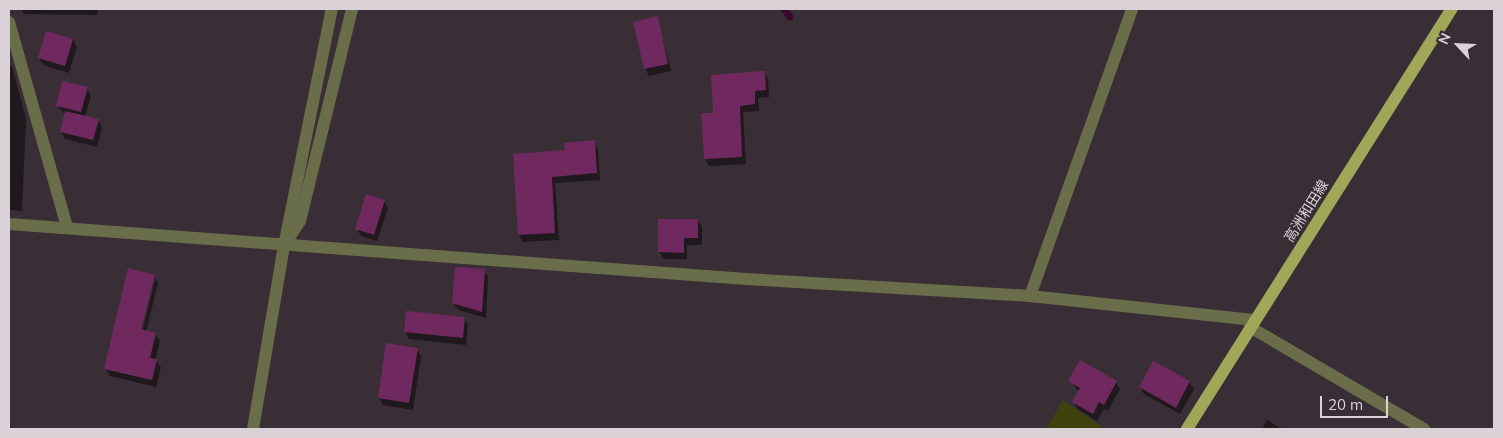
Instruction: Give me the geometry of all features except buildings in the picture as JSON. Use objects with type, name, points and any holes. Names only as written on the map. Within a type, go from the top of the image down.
[{"type":"main road","name":"高洲和田線","points":[[1186,429],[1452,9]]},
{"type":"street","points":[[253,429],[284,246],[332,9]]},
{"type":"street","points":[[284,246],[300,221],[352,9]]},
{"type":"street","points":[[1030,296],[1132,9]]},
{"type":"street","points":[[9,22],[67,227]]},
{"type":"street","points":[[9,224],[67,227],[284,246],[1030,296],[1252,324],[1424,429]]},
{"type":"shaded area","points":[[1063,400],[1105,429],[1046,429]]},
{"type":"waterway","points":[[784,9],[789,16]]}]
